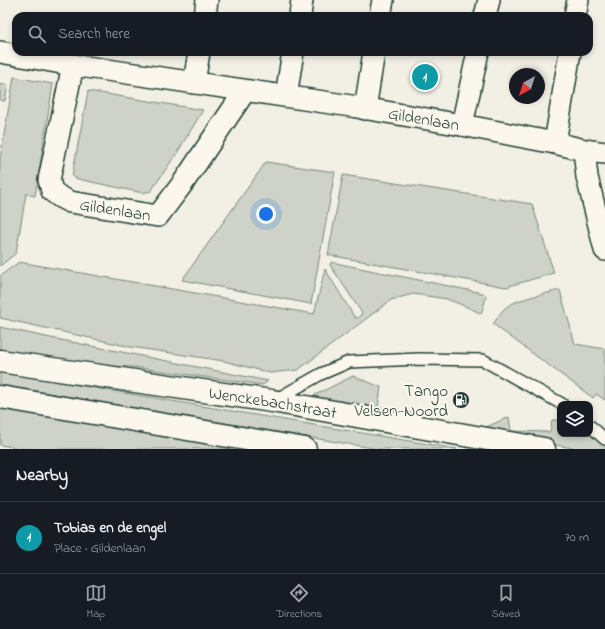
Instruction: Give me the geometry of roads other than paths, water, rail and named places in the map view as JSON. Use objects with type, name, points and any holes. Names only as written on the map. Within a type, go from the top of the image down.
[{"type":"street","points":[[206,12],[207,0]]},
{"type":"street","points":[[300,12],[302,0]]},
{"type":"street","points":[[381,12],[383,0]]},
{"type":"street","points":[[486,12],[489,0]]},
{"type":"street","points":[[576,12],[578,0]]},
{"type":"street","name":"Gildenlaan","points":[[0,52],[12,54]]},
{"type":"street","name":"Gildenlaan","points":[[22,56],[365,109],[605,153]]},
{"type":"street","points":[[194,83],[198,56]]},
{"type":"street","points":[[286,96],[292,56]]},
{"type":"street","points":[[365,109],[373,56]]},
{"type":"street","points":[[462,126],[477,56]]},
{"type":"street","points":[[554,143],[569,56]]},
{"type":"street","name":"Gildenlaan","points":[[73,65],[49,180],[52,191],[70,202],[158,216],[184,183],[245,91]]},
{"type":"street","points":[[584,150],[587,177],[605,250]]},
{"type":"street","name":"Wenckebachstraat","points":[[0,361],[272,401],[544,449]]},
{"type":"street","points":[[0,397],[275,446],[305,449]]},
{"type":"lane","points":[[272,401],[321,374],[349,362],[419,359],[483,360],[557,401]]},
{"type":"lane","points":[[593,429],[605,439]]},
{"type":"place","name":"Tobias en de engel","points":[[425,77]]},
{"type":"place","name":"Tango Velsen-Noord","points":[[461,400]]}]
